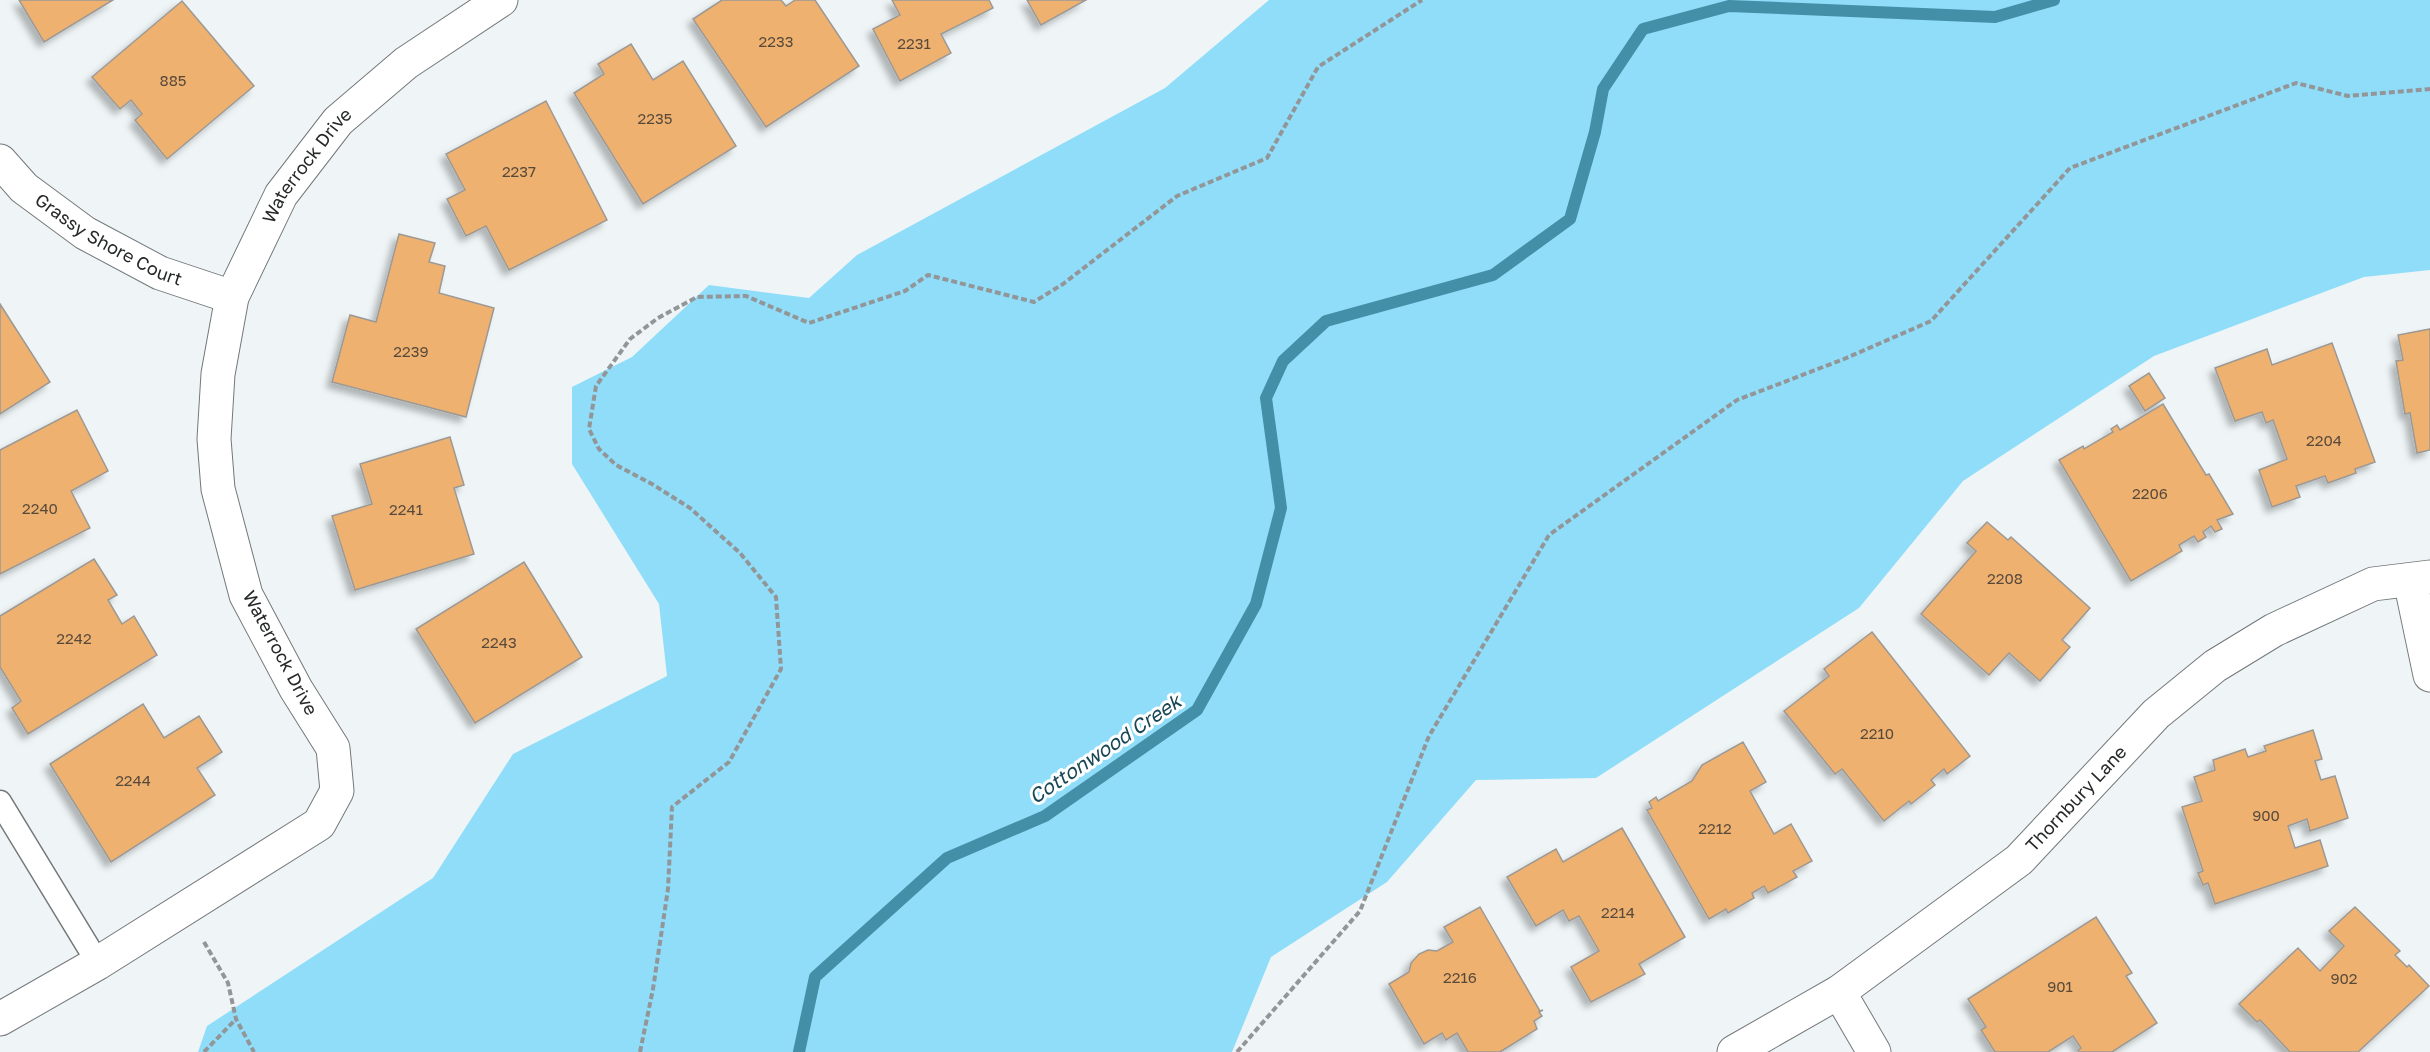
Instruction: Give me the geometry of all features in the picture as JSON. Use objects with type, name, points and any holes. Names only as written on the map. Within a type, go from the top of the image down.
[{"type":"street","name":"Waterrock Drive","points":[[0,1019],[98,963],[319,824],[337,790],[333,748],[296,689],[246,595],[218,489],[214,439],[218,374],[232,297],[281,195],[338,122],[406,63],[501,0]]},
{"type":"street","name":"Grassy Shore Court","points":[[0,161],[24,188],[84,233],[160,273],[232,297]]},
{"type":"street","points":[[2420,578],[2430,675]]},
{"type":"street","name":"Thornbury Lane","points":[[1734,1052],[1839,992],[2019,860],[2156,714],[2215,666],[2274,630],[2373,584],[2420,578]]},
{"type":"street","points":[[1839,992],[1874,1052]]},
{"type":"lane","points":[[0,802],[98,963]]},
{"type":"path","points":[[640,1052],[653,989],[668,888],[672,807],[729,762],[781,669],[776,597],[724,537],[690,508],[616,465],[599,449],[589,429],[596,386],[630,339],[658,318],[698,297],[746,296],[809,322],[904,291],[928,275],[1034,302],[1064,284],[1177,196],[1267,158],[1318,67],[1422,0]]},
{"type":"path","points":[[1238,1052],[1360,911],[1430,736],[1549,535],[1737,400],[1844,359],[1931,321],[2070,168],[2296,83],[2348,96],[2430,89]]},
{"type":"path","points":[[184,909],[228,982],[236,1019],[254,1052]]},
{"type":"path","points":[[204,1052],[236,1019]]},
{"type":"shaded area","points":[[1269,0],[2430,0],[2430,270],[2364,277],[2154,356],[1963,481],[1859,608],[1596,778],[1476,780],[1387,882],[1271,957],[1232,1052],[198,1052],[207,1026],[433,878],[513,754],[667,676],[659,604],[572,464],[572,387],[632,357],[709,285],[809,298],[857,255],[1165,88]]},
{"type":"building","points":[[19,0],[113,0],[44,42]]},
{"type":"building","points":[[722,0],[781,0],[786,6],[795,0],[815,0],[859,66],[766,127],[693,19]]},
{"type":"building","points":[[892,0],[989,0],[993,8],[941,34],[951,53],[900,81],[873,29],[900,15]]},
{"type":"building","points":[[1027,0],[1086,0],[1041,25]]},
{"type":"building","points":[[182,1],[254,86],[167,159],[135,120],[142,114],[131,100],[120,109],[92,77]]},
{"type":"building","points":[[631,44],[653,80],[683,61],[736,146],[643,204],[574,93],[604,74],[598,64]]},
{"type":"building","points":[[546,101],[607,220],[509,270],[486,226],[466,236],[447,199],[465,190],[446,154]]},
{"type":"building","points":[[399,234],[435,243],[429,262],[445,266],[439,293],[494,308],[466,417],[332,382],[350,315],[376,322]]},
{"type":"building","points":[[0,304],[50,382],[0,414]]},
{"type":"building","points":[[2430,329],[2430,450],[2417,453],[2410,413],[2405,414],[2396,361],[2403,360],[2398,335]]},
{"type":"building","points":[[2332,343],[2375,462],[2355,469],[2356,473],[2328,483],[2325,476],[2296,486],[2300,497],[2272,507],[2259,470],[2287,459],[2273,420],[2266,423],[2262,412],[2235,421],[2215,368],[2267,349],[2272,365]]},
{"type":"building","points":[[2149,373],[2165,398],[2145,411],[2129,386]]},
{"type":"building","points":[[2163,404],[2206,475],[2209,474],[2233,514],[2217,520],[2222,529],[2215,532],[2211,526],[2203,532],[2206,537],[2198,542],[2194,536],[2179,545],[2182,551],[2131,581],[2059,460],[2113,432],[2111,429],[2117,425],[2120,430]]},
{"type":"building","points":[[77,410],[108,471],[71,491],[90,528],[0,574],[0,450]]},
{"type":"building","points":[[450,437],[464,485],[454,488],[474,554],[355,590],[332,516],[372,504],[360,464]]},
{"type":"building","points":[[1987,522],[2008,540],[2011,537],[2090,608],[2062,640],[2070,647],[2040,681],[2009,653],[1989,675],[1921,614],[1976,551],[1967,543]]},
{"type":"building","points":[[94,559],[117,595],[108,600],[122,624],[134,616],[157,655],[28,734],[12,708],[21,701],[0,667],[0,616]]},
{"type":"building","points":[[524,562],[582,657],[475,723],[416,629]]},
{"type":"building","points":[[1872,632],[1970,756],[1947,774],[1944,769],[1931,780],[1935,785],[1911,804],[1909,801],[1884,821],[1842,769],[1835,774],[1784,711],[1829,676],[1824,669]]},
{"type":"building","points":[[143,704],[164,738],[199,716],[222,752],[197,768],[215,795],[111,862],[50,764]]},
{"type":"building","points":[[2313,730],[2322,759],[2315,761],[2321,780],[2335,776],[2348,818],[2310,831],[2307,819],[2288,826],[2295,848],[2320,840],[2328,866],[2215,904],[2208,883],[2203,885],[2198,873],[2203,871],[2182,807],[2202,801],[2194,777],[2215,770],[2213,760],[2245,749],[2248,757],[2266,751],[2264,746]]},
{"type":"building","points":[[1743,742],[1766,782],[1750,791],[1774,834],[1791,824],[1812,861],[1793,871],[1797,877],[1768,893],[1764,886],[1752,893],[1754,898],[1728,913],[1726,909],[1709,919],[1647,810],[1652,808],[1649,802],[1656,797],[1658,801],[1692,781],[1702,765]]},
{"type":"building","points":[[1622,828],[1685,937],[1639,964],[1645,974],[1591,1002],[1571,967],[1599,951],[1579,916],[1569,921],[1563,910],[1536,926],[1507,877],[1556,849],[1563,862]]},
{"type":"building","points":[[1480,907],[1540,1011],[1543,1010],[1539,1012],[1542,1016],[1534,1021],[1537,1029],[1500,1052],[1468,1052],[1457,1033],[1446,1040],[1442,1033],[1424,1044],[1389,984],[1409,972],[1411,963],[1419,954],[1428,950],[1437,951],[1453,942],[1444,927]]},
{"type":"building","points":[[2355,907],[2400,951],[2395,955],[2407,967],[2409,965],[2429,986],[2358,1052],[2290,1052],[2260,1020],[2257,1022],[2239,1004],[2298,948],[2320,971],[2344,946],[2329,931]]},
{"type":"building","points":[[2096,917],[2132,973],[2126,976],[2157,1023],[2112,1052],[2079,1052],[2081,1048],[2073,1036],[2048,1052],[1995,1052],[1981,1030],[1986,1027],[1968,999]]},
{"type":"waterway","name":"Cottonwood Creek","points":[[799,1052],[815,977],[947,858],[1045,816],[1197,710],[1256,604],[1281,508],[1266,398],[1283,361],[1326,321],[1493,275],[1570,219],[1595,132],[1603,89],[1643,29],[1729,6],[1995,17],[2054,0]]}]
